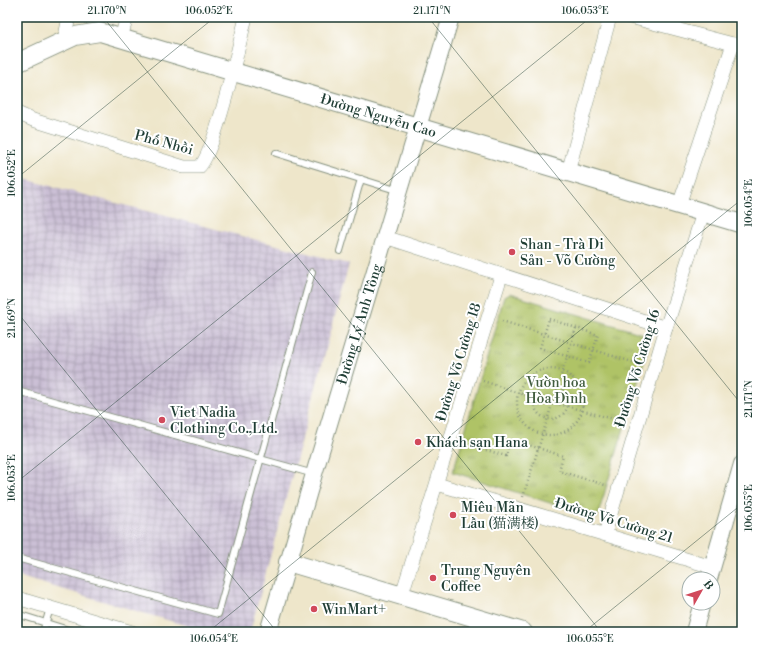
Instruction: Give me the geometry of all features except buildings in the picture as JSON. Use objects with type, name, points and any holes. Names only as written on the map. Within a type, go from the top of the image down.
[{"type":"main road","name":"Đường Nguyễn Cao","points":[[17,63],[75,36],[100,32],[742,224]]},
{"type":"main road","points":[[288,562],[402,594],[523,632]]},
{"type":"street","points":[[64,41],[69,17]]},
{"type":"street","points":[[121,38],[127,17]]},
{"type":"street","name":"Phố Nhồi","points":[[17,113],[33,120],[184,167],[195,168],[202,164],[207,155],[233,71],[246,17]]},
{"type":"street","name":"Đường Lý Anh Tông","points":[[268,632],[385,237],[419,128],[450,17]]},
{"type":"street","points":[[568,172],[610,17]]},
{"type":"street","points":[[630,17],[737,44],[679,205]]},
{"type":"street","name":"Đường Võ Cường 16","points":[[605,534],[666,328],[703,212]]},
{"type":"street","points":[[385,237],[501,276],[666,328]]},
{"type":"street","name":"Đường Võ Cường 18","points":[[402,594],[501,276]]},
{"type":"street","points":[[711,571],[742,464]]},
{"type":"street","name":"Đường Võ Cường 21","points":[[437,484],[605,534],[705,571]]},
{"type":"street","points":[[17,598],[132,632]]},
{"type":"street","points":[[694,632],[700,611]]},
{"type":"lane","points":[[276,153],[399,191]]},
{"type":"lane","points":[[340,251],[361,179]]},
{"type":"lane","points":[[17,558],[218,614],[312,272]]},
{"type":"lane","points":[[17,391],[314,474]]},
{"type":"lane","points":[[43,632],[50,608]]},
{"type":"lane","points":[[17,614],[75,632]]},
{"type":"path","points":[[496,319],[644,366]]},
{"type":"path","points":[[549,319],[576,328],[598,335],[589,363],[540,348],[549,319]]},
{"type":"path","points":[[523,499],[576,328]]},
{"type":"path","points":[[550,370],[562,372],[572,378],[580,389],[583,403],[582,411],[576,423],[565,432],[552,435],[533,431],[521,416],[518,408],[519,393],[525,381],[532,375],[541,371],[550,370]]},
{"type":"path","points":[[478,379],[519,393],[628,423]]},
{"type":"path","points":[[550,385],[558,387],[567,396],[567,407],[561,416],[548,419],[536,411],[535,397],[539,390],[544,386],[550,385]]},
{"type":"path","points":[[458,441],[506,456],[510,439],[564,456],[559,471],[610,487]]},
{"type":"shaded area","name":"Viet Nadia Clothing Co.,Ltd.","points":[[17,177],[349,264],[250,632],[208,632],[17,576]]},
{"type":"green space","name":"Vườn hoa Hòa Đình","points":[[509,294],[643,334],[649,345],[597,518],[453,472],[504,297]]},
{"type":"place","name":"Shan - Trà Di Sản - Võ Cường","points":[[512,252]]},
{"type":"place","name":"Viet Nadia Clothing Co.,Ltd.","points":[[162,420]]},
{"type":"place","name":"Khách sạn Hana","points":[[418,442]]},
{"type":"place","name":"Miêu Mãn Lầu (猫满楼)","points":[[453,515]]},
{"type":"place","name":"Trung Nguyên Coffee","points":[[433,578]]},
{"type":"place","name":"WinMart+","points":[[314,609]]}]
